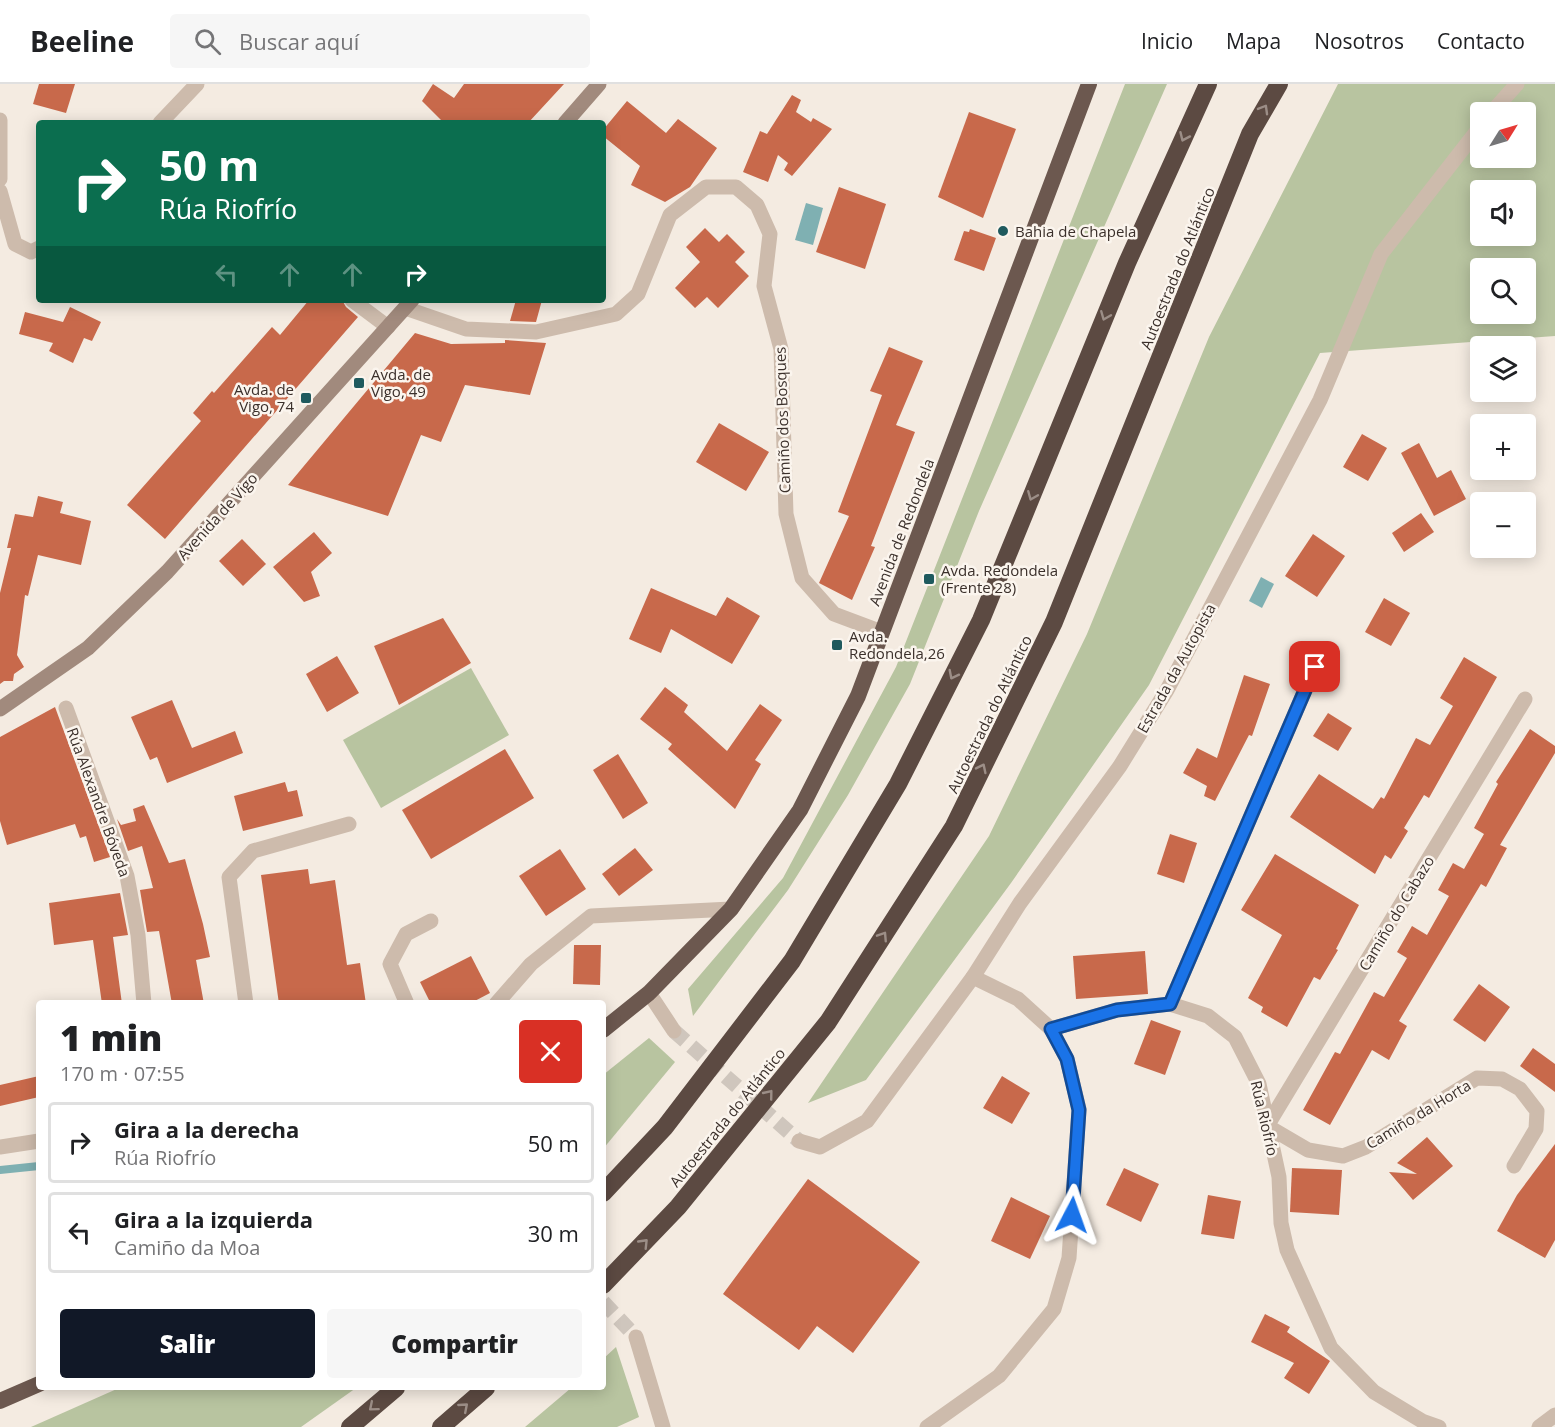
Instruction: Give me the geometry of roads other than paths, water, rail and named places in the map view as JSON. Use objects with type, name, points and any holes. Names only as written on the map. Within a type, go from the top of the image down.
[{"type":"highway","name":"Avenida de Redondela","points":[[606,1028],[649,993],[731,909],[800,810],[858,696],[1089,84]]},
{"type":"highway","points":[[606,1190],[665,1127],[792,961],[898,784],[981,620],[1127,263],[1208,84]]},
{"type":"highway","name":"Autoestrada do Atlántico","points":[[606,1282],[678,1207],[828,1022],[954,826],[1054,622],[1250,134],[1279,84]]},
{"type":"highway","points":[[0,1401],[36,1385]]},
{"type":"highway","points":[[350,1427],[394,1390]]},
{"type":"highway","points":[[441,1427],[484,1390]]},
{"type":"main road","points":[[569,120],[599,84]]},
{"type":"main road","name":"Avenida de Vigo","points":[[0,709],[88,648],[167,572],[408,304]]},
{"type":"street","points":[[163,120],[197,84]]},
{"type":"street","points":[[1501,102],[1516,84]]},
{"type":"street","points":[[0,120],[0,179]]},
{"type":"street","name":"Estrada da Autopista","points":[[799,1141],[820,1147],[867,1121],[973,977],[1020,903],[1120,766],[1167,690],[1320,400],[1381,254],[1470,140]]},
{"type":"street","name":"Camiño dos Bosques","points":[[408,304],[466,329],[536,332],[616,314],[638,294],[670,215],[706,187],[736,187],[757,205],[770,234],[764,286],[782,349],[786,514],[802,578],[834,614],[882,632]]},
{"type":"street","points":[[0,191],[15,244],[31,252],[36,250]]},
{"type":"street","points":[[356,303],[388,327]]},
{"type":"street","points":[[1170,1004],[1315,667]]},
{"type":"street","name":"Camiño do Cabazo","points":[[1267,1126],[1524,699]]},
{"type":"street","name":"Rúa Alexandre Bóveda","points":[[66,708],[127,876],[138,935],[144,1000]]},
{"type":"street","points":[[245,1000],[229,877],[253,851],[349,824]]},
{"type":"street","points":[[500,1000],[531,964],[591,916],[731,909]]},
{"type":"street","points":[[405,1000],[390,964],[406,934],[431,921]]},
{"type":"street","points":[[927,1427],[999,1376],[1054,1308],[1070,1258],[1079,1110],[1067,1059],[1051,1029],[1018,999],[973,977]]},
{"type":"street","points":[[649,993],[674,1031]]},
{"type":"street","name":"Rúa Riofrío","points":[[1051,1029],[1117,1010],[1170,1004],[1208,1016],[1235,1037],[1260,1084],[1279,1177],[1281,1223],[1287,1250],[1331,1348],[1374,1392],[1422,1421],[1439,1427]]},
{"type":"street","name":"Camiño da Horta","points":[[1267,1126],[1308,1150],[1343,1156],[1366,1147],[1477,1078],[1502,1078],[1520,1089],[1538,1111],[1536,1129],[1514,1166]]},
{"type":"street","points":[[0,1147],[36,1141]]},
{"type":"street","points":[[636,1337],[663,1427]]},
{"type":"street","points":[[1539,1427],[1555,1415]]},
{"type":"water","points":[[806,203],[823,208],[813,245],[795,240]]},
{"type":"water","points":[[1261,577],[1274,584],[1262,608],[1249,601]]},
{"type":"waterway","points":[[0,1170],[36,1166]]},
{"type":"tunnel","points":[[674,1031],[799,1141]]},
{"type":"tunnel","points":[[606,1305],[636,1337]]},
{"type":"place","name":"Bahia de Chapela","points":[[1003,231]]},
{"type":"place","name":"Avda. de Vigo, 49","points":[[359,383]]},
{"type":"place","name":"Avda. de Vigo, 74","points":[[306,398]]},
{"type":"place","name":"Avda. Redondela (Frente 28)","points":[[929,579]]},
{"type":"place","name":"Avda. Redondela,26","points":[[837,645]]}]
